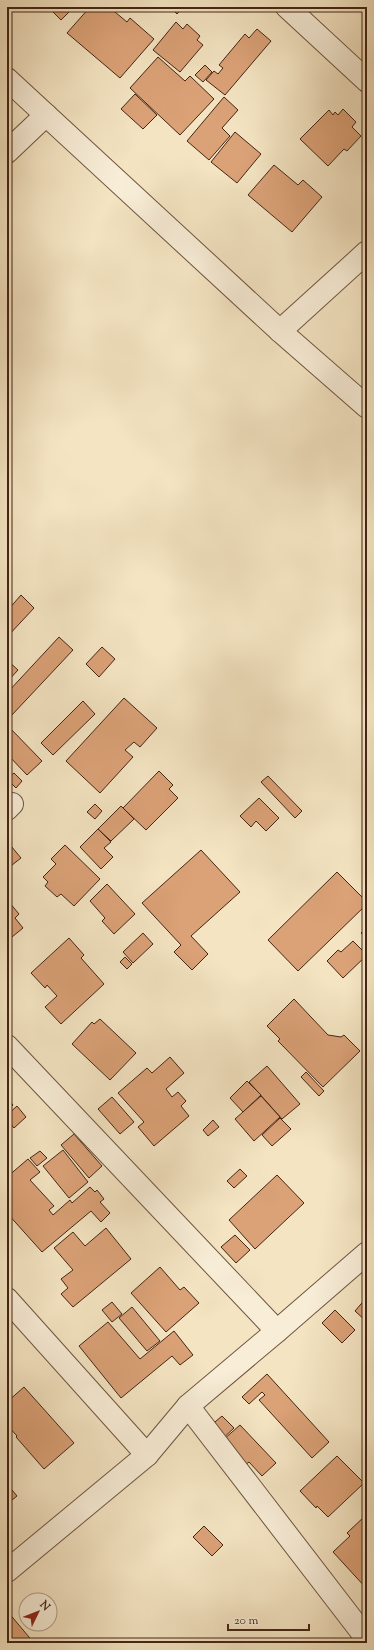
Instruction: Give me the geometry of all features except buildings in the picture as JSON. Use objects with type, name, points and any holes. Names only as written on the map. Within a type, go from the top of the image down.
[{"type":"street","points":[[287,7],[367,81]]},
{"type":"street","points":[[7,79],[280,331],[367,407]]},
{"type":"street","points":[[7,152],[46,115]]},
{"type":"street","points":[[280,331],[367,252]]},
{"type":"street","points":[[7,1046],[277,1331]]},
{"type":"street","points":[[7,1571],[147,1455],[188,1406],[367,1253]]},
{"type":"street","points":[[7,1299],[147,1455]]},
{"type":"street","points":[[188,1406],[367,1639]]}]
